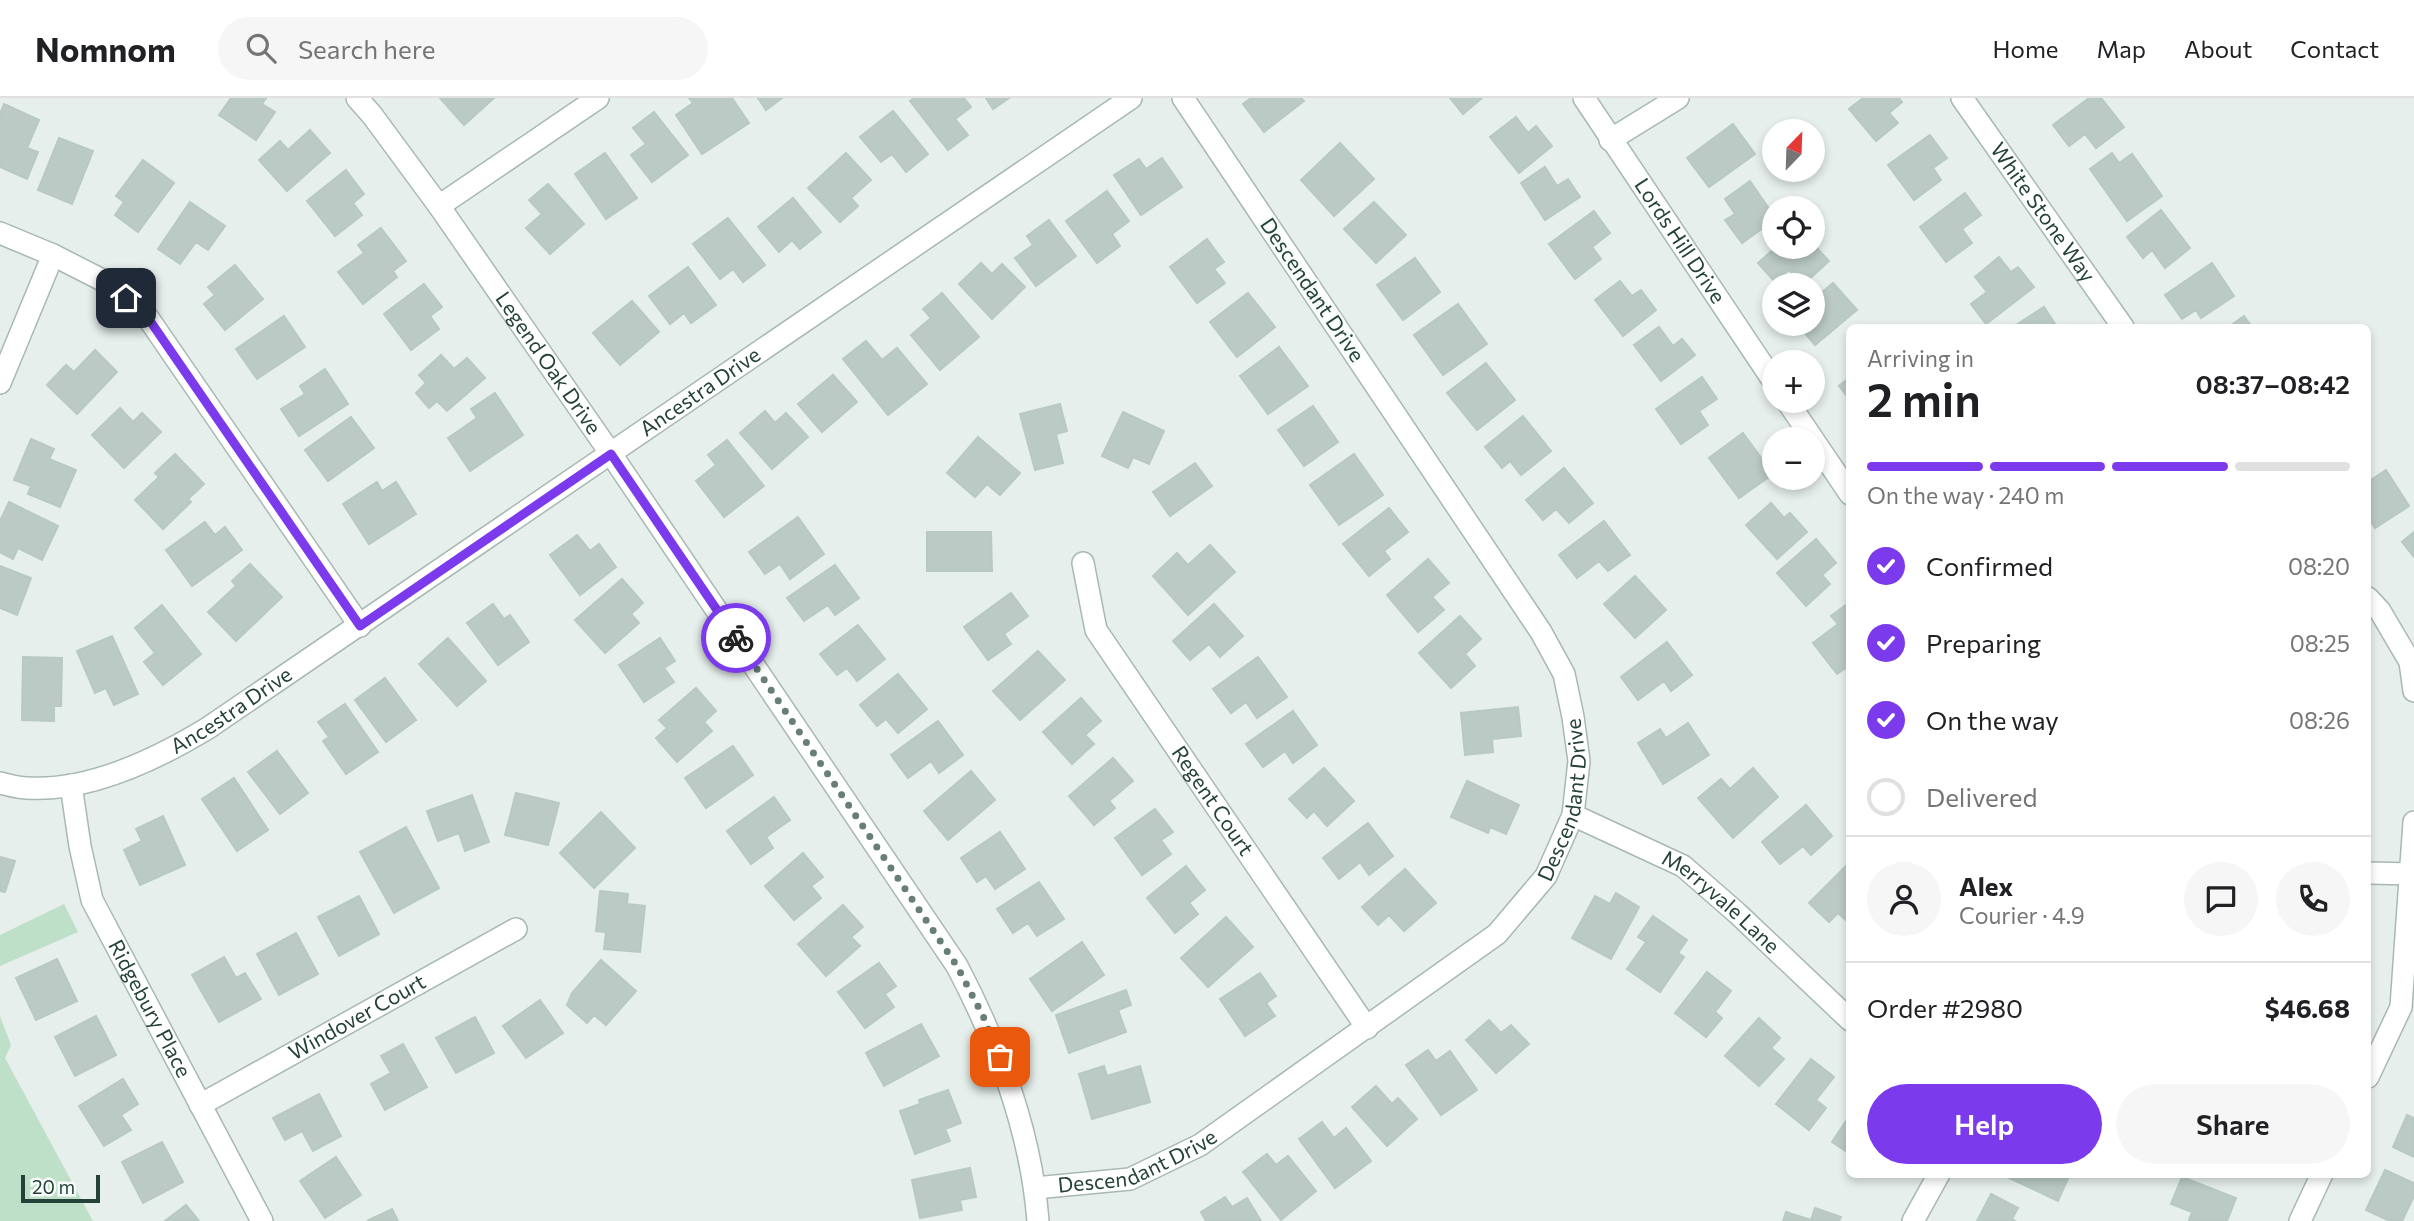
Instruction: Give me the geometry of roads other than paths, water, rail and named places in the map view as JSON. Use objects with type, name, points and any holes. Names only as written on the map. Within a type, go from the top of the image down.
[{"type":"street","name":"Legend Oak Drive","points":[[356,98],[372,115],[439,206],[611,454],[957,966],[983,1016],[1008,1078],[1035,1188],[1038,1221]]},
{"type":"street","points":[[439,206],[598,98]]},
{"type":"street","name":"Ancestra Drive","points":[[0,783],[27,788],[71,785],[169,752],[360,626],[1131,98]]},
{"type":"street","name":"Descendant Drive","points":[[1035,1188],[1130,1179],[1200,1145],[1497,934],[1546,876],[1573,815],[1578,761],[1564,674],[1541,632],[1183,98]]},
{"type":"street","name":"Lords Hill Drive","points":[[1584,98],[1762,364]]},
{"type":"street","points":[[1611,140],[1678,98]]},
{"type":"street","name":"White Stone Way","points":[[1962,98],[2121,324]]},
{"type":"street","points":[[0,233],[53,255],[106,282],[146,315],[360,626]]},
{"type":"street","points":[[0,383],[53,255]]},
{"type":"street","points":[[1795,413],[1846,488]]},
{"type":"street","name":"Regent Court","points":[[1083,563],[1096,630],[1367,1028]]},
{"type":"street","points":[[2371,601],[2380,611],[2410,662],[2414,691]]},
{"type":"street","name":"Ridgebury Place","points":[[71,785],[80,846],[92,900],[262,1221]]},
{"type":"street","name":"Merryvale Lane","points":[[1573,815],[1683,866],[1846,1016]]},
{"type":"street","points":[[2371,1071],[2401,1007],[2413,874],[2414,822]]},
{"type":"street","points":[[2371,873],[2413,874]]},
{"type":"street","name":"Windover Court","points":[[200,1105],[516,929]]},
{"type":"street","points":[[1913,1221],[1937,1178]]},
{"type":"street","points":[[2300,1221],[2320,1178]]}]
